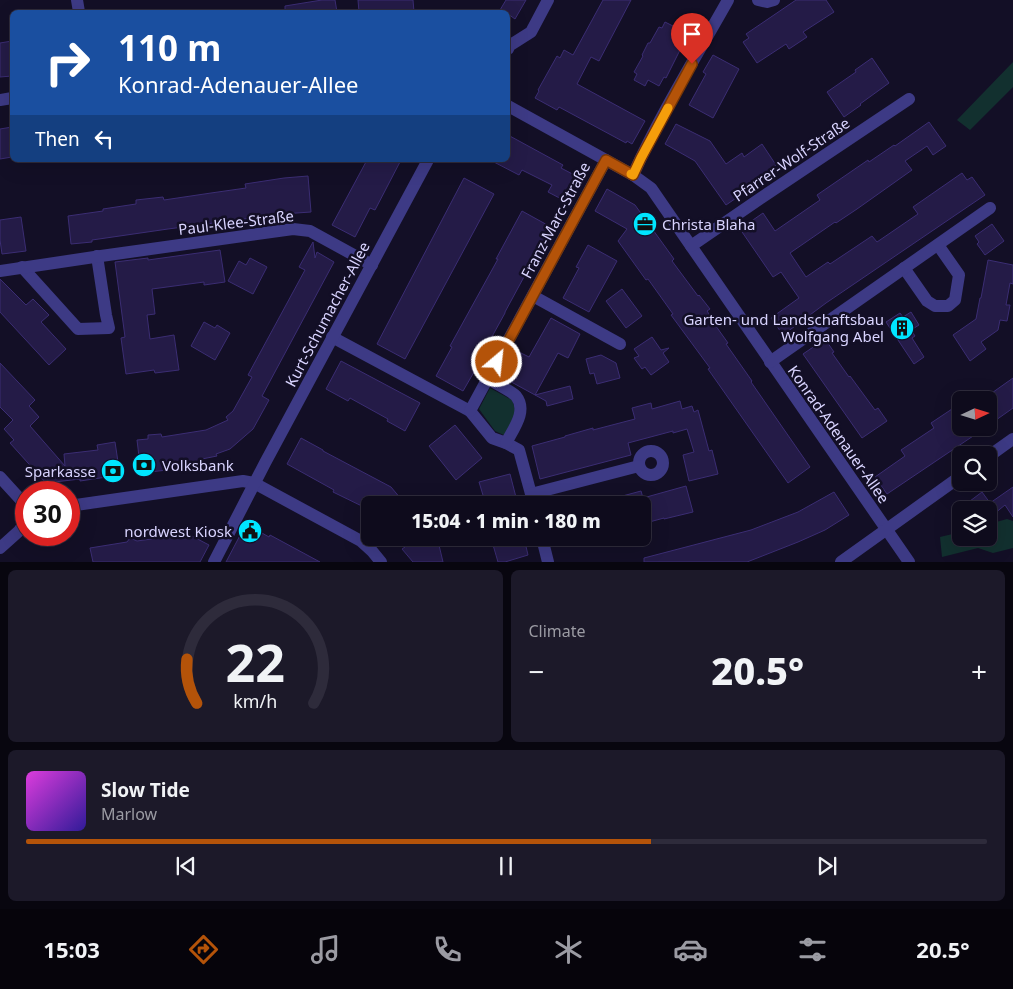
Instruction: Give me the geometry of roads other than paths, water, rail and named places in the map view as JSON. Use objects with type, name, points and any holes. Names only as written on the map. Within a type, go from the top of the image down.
[{"type":"street","points":[[510,45],[531,32],[548,0]]},
{"type":"street","points":[[633,175],[664,114],[728,0]]},
{"type":"street","points":[[758,0],[767,2],[774,0]]},
{"type":"street","name":"Pfarrer-Wolf-Straße","points":[[691,246],[910,99]]},
{"type":"street","name":"Konrad-Adenauer-Allee","points":[[510,107],[633,175],[651,188],[908,562]]},
{"type":"street","name":"Franz-Marc-Straße","points":[[470,411],[606,160]]},
{"type":"street","name":"Kurt-Schumacher-Allee","points":[[214,562],[254,483],[427,162]]},
{"type":"street","points":[[770,362],[990,208]]},
{"type":"street","name":"Paul-Klee-Straße","points":[[0,271],[293,229],[310,231],[372,265]]},
{"type":"street","points":[[904,268],[927,301],[935,306],[948,306],[955,300],[959,275],[938,245]]},
{"type":"street","points":[[22,267],[78,329],[109,328],[97,256]]},
{"type":"street","name":"Franz-Marc-Straße","points":[[533,296],[620,344]]},
{"type":"street","points":[[332,337],[470,411],[492,438],[519,450],[531,496]]},
{"type":"street","points":[[488,379],[515,395],[521,406],[519,418],[506,443]]},
{"type":"street","points":[[997,450],[1013,439]]},
{"type":"street","points":[[545,496],[639,466]]},
{"type":"street","points":[[0,477],[15,494]]},
{"type":"street","points":[[80,504],[243,481],[254,483],[361,541],[372,550],[381,562]]},
{"type":"street","points":[[841,562],[952,482]]},
{"type":"street","points":[[0,548],[15,535]]},
{"type":"street","points":[[544,546],[548,562]]},
{"type":"place","name":"Christa Blaha","points":[[645,224]]},
{"type":"place","name":"Garten- und Landschaftsbau Wolfgang Abel","points":[[902,328]]},
{"type":"place","name":"Volksbank","points":[[144,465]]},
{"type":"place","name":"Sparkasse","points":[[113,471]]},
{"type":"place","name":"nordwest Kiosk","points":[[250,531]]}]
